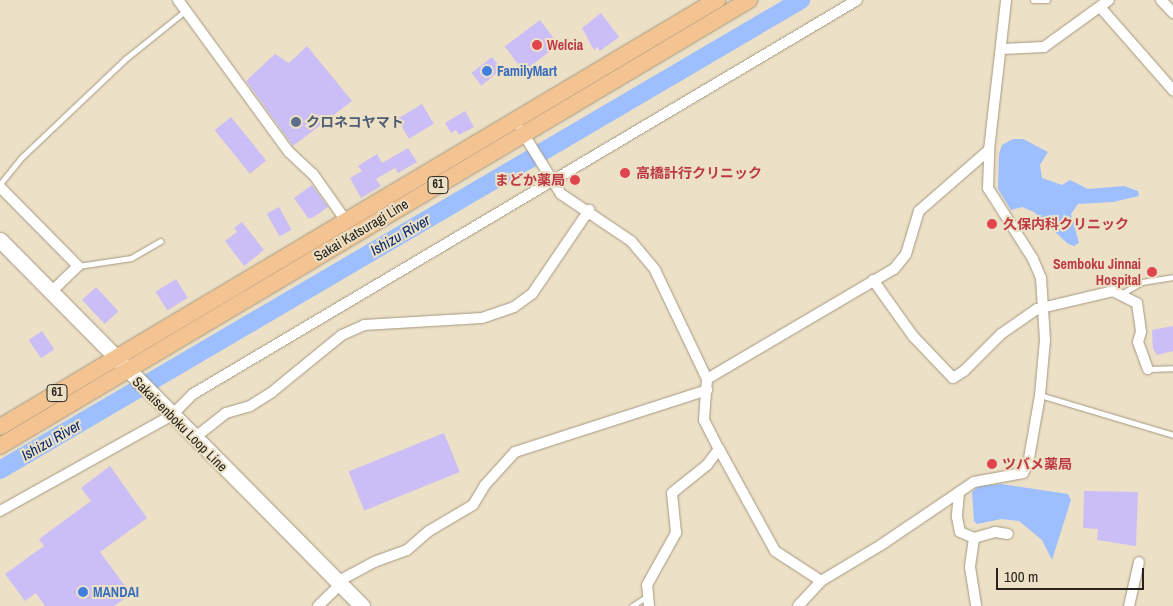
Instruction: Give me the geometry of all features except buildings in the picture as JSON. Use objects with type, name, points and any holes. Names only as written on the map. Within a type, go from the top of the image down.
[{"type":"main road","name":"Sakai Katsuragi Line","points":[[0,427],[717,0]]},
{"type":"main road","name":"Sakai Katsuragi Line","points":[[0,446],[132,376],[527,139],[749,0]]},
{"type":"main road","name":"Sakaisenboku Loop Line","points":[[0,240],[193,439],[362,606]]},
{"type":"street","points":[[178,0],[289,152],[313,174],[346,221]]},
{"type":"street","points":[[0,511],[167,412],[193,394],[857,0]]},
{"type":"street","points":[[798,606],[821,581],[882,545],[959,492],[983,478],[1023,473],[1028,464],[1040,396],[1046,340],[1041,278],[1033,258],[1012,230],[988,188],[989,150],[1002,49],[1006,0]]},
{"type":"street","points":[[1002,49],[1044,47],[1109,0]]},
{"type":"street","points":[[1161,0],[1173,13]]},
{"type":"street","points":[[1100,6],[1173,90]]},
{"type":"street","points":[[515,120],[561,194],[588,210],[645,255],[707,379],[704,420],[718,449],[775,551],[821,581]]},
{"type":"street","points":[[707,379],[894,269],[906,254],[919,211],[989,150]]},
{"type":"street","points":[[0,185],[78,266],[50,292]]},
{"type":"street","points":[[193,439],[226,413],[250,406],[272,392],[342,335],[364,326],[482,318],[514,307],[532,294],[588,210]]},
{"type":"street","points":[[873,280],[912,336],[953,378],[964,371],[1001,334],[1044,305],[1113,291],[1137,303],[1141,332],[1138,342],[1148,368]]},
{"type":"street","points":[[318,606],[339,583],[374,562],[407,550],[429,532],[472,505],[484,485],[516,452],[706,390]]},
{"type":"street","points":[[648,601],[647,585],[676,533],[672,493],[707,465],[718,449]]},
{"type":"street","points":[[959,492],[958,526],[960,532],[974,538],[995,532],[1008,534]]},
{"type":"street","points":[[974,538],[970,567],[976,606]]},
{"type":"street","points":[[1129,606],[1139,562]]},
{"type":"lane","points":[[1032,0],[1047,0]]},
{"type":"lane","points":[[0,185],[23,156],[124,60],[185,11]]},
{"type":"lane","points":[[78,266],[131,258],[161,241]]},
{"type":"lane","points":[[1121,294],[1142,282],[1173,277]]},
{"type":"lane","points":[[1148,368],[1173,368]]},
{"type":"lane","points":[[1040,396],[1173,435]]},
{"type":"lane","points":[[632,606],[648,601]]},
{"type":"water","points":[[1013,139],[1023,139],[1048,152],[1040,165],[1042,178],[1062,185],[1070,180],[1088,189],[1124,186],[1138,191],[1139,196],[1113,202],[1078,204],[1071,214],[1079,243],[1074,246],[1068,244],[1034,212],[1022,207],[1011,210],[998,189],[999,154],[1002,145]]},
{"type":"water","points":[[1001,484],[1068,494],[1071,500],[1052,560],[1042,540],[1019,521],[1002,519],[977,524],[974,521],[972,492],[979,486]]},
{"type":"waterway","name":"Ishizu River","points":[[0,470],[801,0]]},
{"type":"place","name":"Welcia","points":[[537,45]]},
{"type":"place","name":"FamilyMart","points":[[487,71]]},
{"type":"place","name":"クロネコヤマト","points":[[296,122]]},
{"type":"place","name":"高橋計行クリニック","points":[[625,173]]},
{"type":"place","name":"まどか薬局","points":[[575,180]]},
{"type":"place","name":"久保内科クリニック","points":[[992,224]]},
{"type":"place","name":"Semboku Jinnai Hospital","points":[[1152,272]]},
{"type":"place","name":"ツバメ薬局","points":[[992,464]]},
{"type":"place","name":"MANDAI","points":[[83,592]]}]
